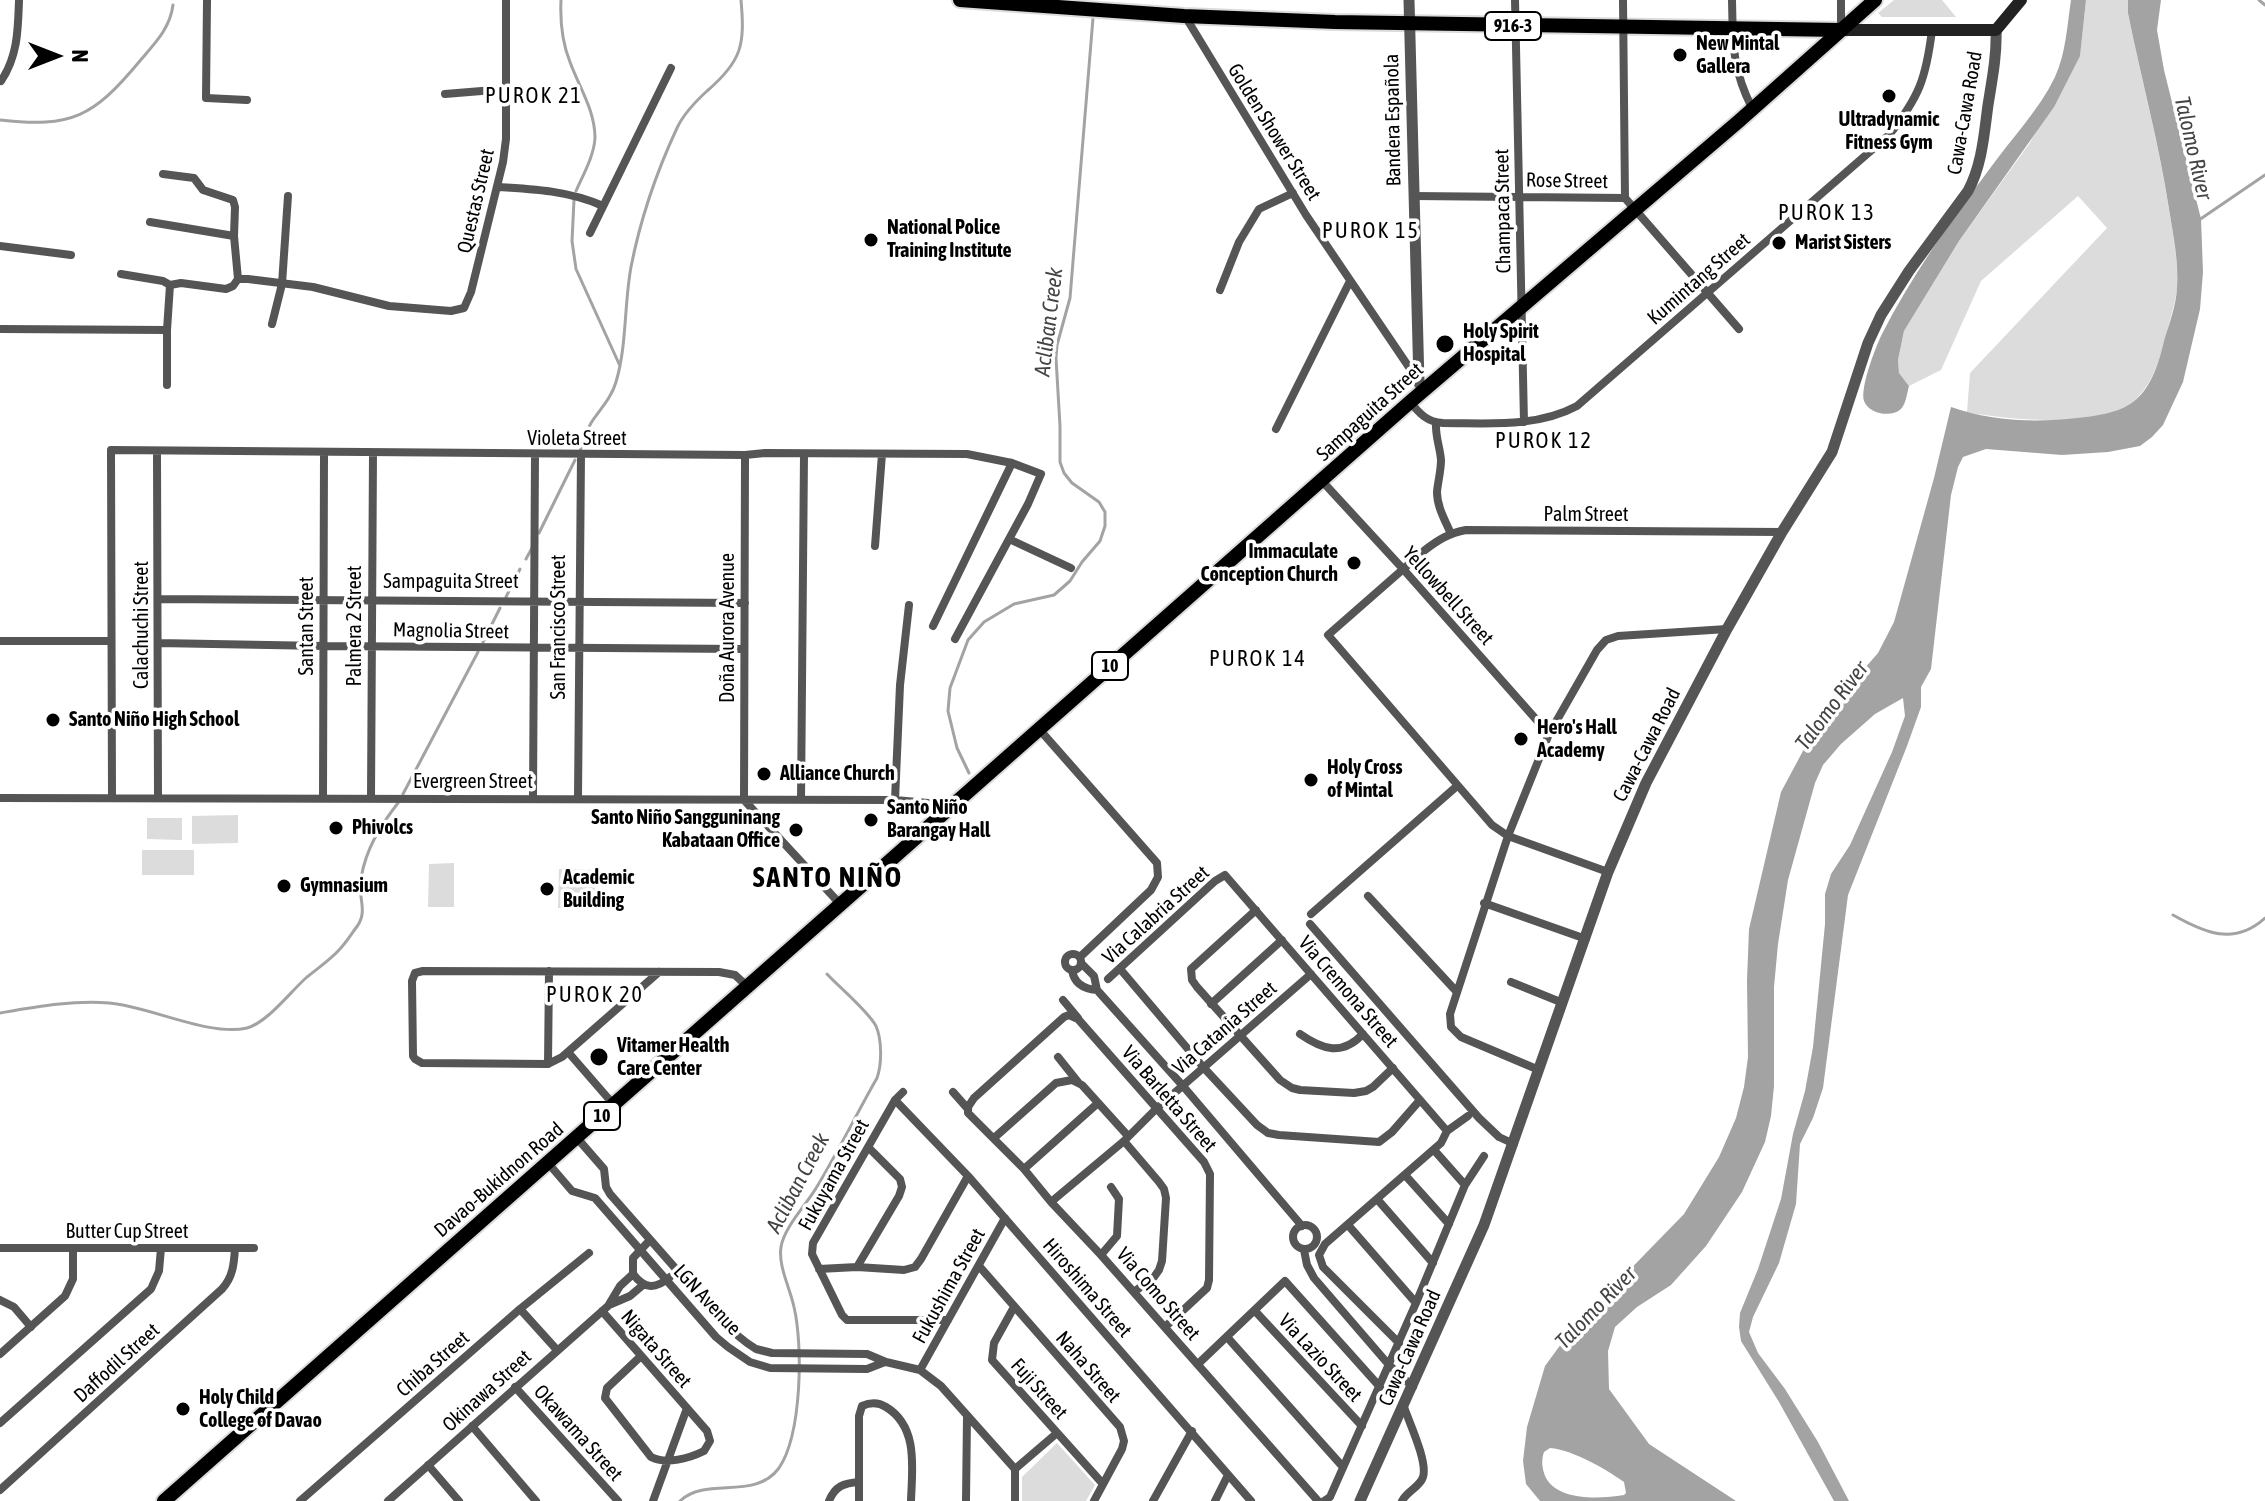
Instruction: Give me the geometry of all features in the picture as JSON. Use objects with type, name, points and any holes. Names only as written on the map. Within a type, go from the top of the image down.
[{"type":"main road","name":"916-3","points":[[960,0],[1184,16],[1409,24],[1841,30]]},
{"type":"main road","name":"Sampaguita Street","points":[[1039,729],[1322,481],[1410,402],[1422,386],[1521,306],[1630,203],[1752,108],[1875,0]]},
{"type":"main road","points":[[1841,30],[1996,30],[2021,0]]},
{"type":"main road","name":"Davao-Bukidnon Road","points":[[164,1501],[1039,729]]},
{"type":"street","points":[[1,81],[15,50],[19,0]]},
{"type":"street","points":[[207,0],[206,98],[247,100]]},
{"type":"street","name":"Questas Street","points":[[282,284],[313,287],[389,306],[461,310],[469,299],[498,187],[506,139],[506,0]]},
{"type":"street","name":"Bandera Española","points":[[1409,0],[1413,196],[1422,386]]},
{"type":"street","name":"Champaca Street","points":[[1515,0],[1524,422]]},
{"type":"street","points":[[1623,0],[1630,203],[1739,329]]},
{"type":"street","points":[[1732,0],[1737,73],[1752,108]]},
{"type":"street","points":[[1841,0],[1841,30]]},
{"type":"street","name":"Golden Shower Street","points":[[1184,16],[1293,193],[1422,386]]},
{"type":"street","name":"Kumintang Street","points":[[1436,422],[1524,422],[1551,417],[1577,406],[1889,135],[1920,90],[1927,68],[1932,30]]},
{"type":"street","name":"Cawa-Cawa Road","points":[[1360,1501],[1484,1225],[1608,872],[1646,783],[1727,629],[1832,452],[1868,343],[1881,315],[1974,180],[1981,154],[1996,30]]},
{"type":"street","points":[[590,233],[671,68]]},
{"type":"street","points":[[445,94],[506,89]]},
{"type":"street","points":[[121,274],[170,285],[181,283],[226,289],[238,279],[235,207],[230,197],[203,190],[194,178],[163,174]]},
{"type":"street","points":[[498,187],[556,192],[603,206]]},
{"type":"street","points":[[1220,290],[1239,242],[1259,209],[1293,193]]},
{"type":"street","points":[[272,324],[282,284],[288,196]]},
{"type":"street","name":"Rose Street","points":[[1413,196],[1518,196],[1630,203]]},
{"type":"street","points":[[150,222],[234,236]]},
{"type":"street","points":[[0,246],[71,255]]},
{"type":"street","points":[[238,279],[282,284]]},
{"type":"street","points":[[1276,429],[1350,281]]},
{"type":"street","points":[[167,385],[170,285]]},
{"type":"street","points":[[0,329],[167,330]]},
{"type":"street","points":[[1410,402],[1423,417],[1436,422],[1435,438],[1441,466],[1437,492],[1451,534]]},
{"type":"street","name":"Violeta Street","points":[[111,641],[111,450],[535,455],[967,454],[1012,463],[1041,474],[1009,539]]},
{"type":"street","name":"Calachuchi Street","points":[[157,451],[158,798]]},
{"type":"street","name":"Santan Street","points":[[323,798],[324,453]]},
{"type":"street","name":"Palmera 2 Street","points":[[371,798],[373,453]]},
{"type":"street","points":[[801,800],[804,454]]},
{"type":"street","points":[[875,546],[882,454]]},
{"type":"street","points":[[533,798],[535,455]]},
{"type":"street","name":"San Francisco Street","points":[[578,798],[581,455]]},
{"type":"street","name":"Doña Aurora Avenue","points":[[744,800],[745,455]]},
{"type":"street","points":[[933,626],[1012,463]]},
{"type":"street","name":"Yellowbell Street","points":[[1322,481],[1549,734]]},
{"type":"street","name":"Palm Street","points":[[1457,786],[1328,635],[1425,550],[1451,534],[1466,530],[1782,532]]},
{"type":"street","points":[[955,639],[1009,539],[1071,568]]},
{"type":"street","name":"Sampaguita Street","points":[[158,599],[745,603]]},
{"type":"street","points":[[895,800],[900,685],[909,605]]},
{"type":"street","points":[[1539,1070],[1467,1040],[1455,1033],[1449,1021],[1484,903],[1549,734],[1597,650],[1606,640],[1618,636],[1727,629]]},
{"type":"street","points":[[0,641],[111,641],[112,798]]},
{"type":"street","name":"Magnolia Street","points":[[158,643],[744,649]]},
{"type":"street","points":[[1039,729],[1157,863],[1158,877],[1151,890],[1080,960],[1077,969],[1072,970]]},
{"type":"street","points":[[1311,914],[1457,786],[1492,825],[1508,836],[1608,872]]},
{"type":"street","name":"Evergreen Street","points":[[0,798],[895,800],[928,803],[943,814]]},
{"type":"street","points":[[744,800],[841,905]]},
{"type":"street","name":"Via Cremona Street","points":[[1225,875],[1447,1131]]},
{"type":"street","name":"Via Calabria Street","points":[[1108,979],[1225,875]]},
{"type":"street","points":[[1368,896],[1456,991]]},
{"type":"street","points":[[1484,903],[1586,939]]},
{"type":"street","points":[[1256,910],[1191,969],[1192,980],[1211,1004],[1280,1080],[1292,1088],[1354,1093],[1366,1091],[1393,1068]]},
{"type":"street","points":[[1310,924],[1479,1118],[1499,1137],[1514,1144]]},
{"type":"street","points":[[1211,1004],[1282,940]]},
{"type":"street","points":[[1097,990],[1081,986],[1067,967],[1066,959],[1072,954],[1080,960],[1094,976],[1097,990],[1302,1226],[1313,1228],[1318,1236],[1314,1246],[1304,1250]]},
{"type":"street","points":[[1121,970],[1204,1068],[1268,1133],[1379,1142],[1420,1100]]},
{"type":"street","points":[[659,972],[568,1052],[548,1064],[418,1062],[413,1056],[412,981],[415,973],[423,971],[549,971],[659,972],[728,973],[748,987]]},
{"type":"street","points":[[548,1064],[549,971]]},
{"type":"street","name":"Via Catania Street","points":[[1051,1202],[1311,974]]},
{"type":"street","points":[[1511,982],[1563,1003]]},
{"type":"street","name":"Via Barletta Street","points":[[1063,1000],[1204,1162],[1211,1181],[1207,1288],[1165,1327]]},
{"type":"street","points":[[968,1111],[974,1098],[1064,1017],[1069,1015],[1081,1022]]},
{"type":"street","points":[[1300,1034],[1317,1045],[1337,1048],[1353,1045],[1363,1034]]},
{"type":"street","points":[[568,1052],[614,1105]]},
{"type":"street","points":[[1058,1057],[1164,1189],[1162,1261],[1154,1277],[1134,1292]]},
{"type":"street","points":[[994,1138],[1056,1083],[1078,1082]]},
{"type":"street","name":"Fukuyama Street","points":[[903,1092],[895,1100],[813,1243],[812,1254],[847,1320],[948,1320]]},
{"type":"street","name":"Via Como Street","points":[[953,1092],[1318,1501]]},
{"type":"street","name":"Hiroshima Street","points":[[895,1100],[968,1176],[1251,1501]]},
{"type":"street","points":[[1024,1169],[1098,1103]]},
{"type":"street","points":[[1399,1343],[1323,1267],[1319,1255],[1325,1244],[1434,1150],[1445,1139],[1447,1131],[1468,1116]]},
{"type":"street","name":"LGN Avenue","points":[[577,1138],[601,1166],[610,1194],[722,1321],[747,1343],[765,1352],[780,1354],[867,1354],[920,1370],[941,1386],[1015,1469]]},
{"type":"street","points":[[857,1267],[902,1187],[900,1179],[868,1147]]},
{"type":"street","points":[[1434,1150],[1465,1185]]},
{"type":"street","points":[[1324,1501],[1330,1497],[1380,1387],[1465,1185],[1484,1156]]},
{"type":"street","name":"LGN Avenue","points":[[548,1163],[572,1191],[595,1198],[711,1330],[750,1362],[780,1369],[867,1369],[886,1362]]},
{"type":"street","points":[[1405,1175],[1449,1224]]},
{"type":"street","points":[[819,1269],[857,1267],[904,1270],[915,1267],[968,1176]]},
{"type":"street","points":[[585,1195],[605,1177]]},
{"type":"street","points":[[1101,1255],[1117,1236],[1119,1199],[1111,1187]]},
{"type":"street","points":[[1377,1199],[1433,1263]]},
{"type":"street","name":"Fukushima Street","points":[[920,1370],[1005,1218]]},
{"type":"street","points":[[1348,1225],[1416,1303]]},
{"type":"street","points":[[1302,1226],[1296,1230],[1294,1240],[1304,1250],[1314,1278],[1389,1365],[1413,1387]]},
{"type":"street","points":[[650,1240],[633,1258],[633,1274],[643,1285],[656,1286],[678,1271]]},
{"type":"street","name":"Butter Cup Street","points":[[0,1248],[254,1248]]},
{"type":"street","points":[[0,1354],[70,1289],[73,1248]]},
{"type":"street","points":[[0,1423],[151,1289],[159,1271],[161,1248]]},
{"type":"street","name":"Daffodil Street","points":[[0,1490],[222,1289],[233,1271],[235,1248]]},
{"type":"street","name":"Chiba Street","points":[[300,1501],[520,1309],[589,1253]]},
{"type":"street","name":"Naha Street","points":[[979,1266],[1120,1427],[1124,1441],[1122,1449],[1094,1501]]},
{"type":"street","points":[[605,1308],[620,1286],[633,1274]]},
{"type":"street","points":[[1198,1364],[1285,1281],[1380,1387]]},
{"type":"street","points":[[605,1308],[630,1296],[643,1285]]},
{"type":"street","points":[[0,1300],[14,1307],[31,1327]]},
{"type":"street","name":"Fuji Street","points":[[1014,1307],[994,1343],[992,1360],[1103,1484]]},
{"type":"street","name":"Okinawa Street","points":[[389,1501],[605,1308]]},
{"type":"street","name":"Nigata Street","points":[[605,1308],[641,1356],[707,1431],[709,1445],[700,1454],[668,1461]]},
{"type":"street","points":[[520,1309],[557,1350]]},
{"type":"street","name":"Via Lazio Street","points":[[1255,1311],[1362,1426]]},
{"type":"street","points":[[711,1330],[722,1321]]},
{"type":"street","points":[[1227,1337],[1343,1467]]},
{"type":"street","points":[[761,1366],[765,1352]]},
{"type":"street","points":[[641,1356],[607,1388],[605,1398],[651,1457],[668,1461]]},
{"type":"street","name":"Okawama Street","points":[[515,1387],[618,1501]]},
{"type":"street","points":[[859,1501],[859,1416],[862,1406],[868,1403],[884,1406],[906,1428],[912,1449],[911,1501]]},
{"type":"street","points":[[1403,1501],[1424,1474],[1404,1407]]},
{"type":"street","points":[[653,1501],[687,1408]]},
{"type":"street","points":[[966,1501],[967,1415]]},
{"type":"street","points":[[472,1426],[536,1501]]},
{"type":"street","points":[[1153,1501],[1192,1431]]},
{"type":"street","points":[[1015,1501],[1015,1469],[1057,1433]]},
{"type":"street","points":[[428,1465],[459,1501]]},
{"type":"street","points":[[1215,1501],[1228,1475]]},
{"type":"street","points":[[829,1501],[832,1493],[842,1484],[859,1482]]},
{"type":"shaded area","points":[[1894,0],[1942,0],[1956,17],[1882,17],[1878,13]]},
{"type":"shaded area","points":[[2086,0],[2128,0],[2128,13],[2174,239],[2177,289],[2164,345],[2146,387],[2134,401],[2119,410],[2100,416],[2053,420],[2005,418],[1967,412],[1970,373],[2107,228],[2078,196],[1981,281],[1941,370],[1909,386],[1899,373],[1898,360],[1904,331],[1959,241],[2029,144],[2080,55]]},
{"type":"shaded area","points":[[238,815],[238,843],[192,844],[192,816]]},
{"type":"shaded area","points":[[147,818],[182,818],[182,840],[147,839]]},
{"type":"shaded area","points":[[142,850],[194,850],[194,875],[142,875]]},
{"type":"shaded area","points":[[454,863],[454,907],[428,907],[429,864]]},
{"type":"shaded area","points":[[559,869],[596,870],[594,909],[558,908]]},
{"type":"shaded area","points":[[1057,1443],[1095,1485],[1086,1501],[1022,1501],[1022,1477]]},
{"type":"water","points":[[2071,0],[2086,0],[2080,56],[2054,107],[1959,241],[1904,331],[1898,360],[1899,373],[1909,386],[1903,407],[1892,413],[1875,412],[1864,401],[1863,395],[1881,336],[1932,249],[2049,89],[2062,58]]},
{"type":"water","name":"Talomo River","points":[[2128,0],[2161,0],[2157,30],[2164,70],[2201,219],[2203,272],[2200,309],[2183,382],[2163,425],[2140,446],[2062,455],[1986,449],[1963,457],[1958,467],[1951,495],[1931,669],[1921,687],[1921,707],[1907,746],[1848,895],[1823,1088],[1800,1144],[1796,1204],[1779,1263],[1749,1332],[1758,1353],[1818,1442],[1849,1501],[1834,1501],[1741,1341],[1739,1327],[1740,1313],[1781,1199],[1805,1091],[1813,1047],[1825,894],[1831,874],[1850,845],[1892,752],[1905,716],[1903,698],[1875,714],[1841,744],[1823,765],[1815,783],[1788,880],[1778,944],[1774,987],[1774,1086],[1765,1142],[1742,1192],[1706,1246],[1671,1285],[1637,1307],[1615,1327],[1608,1351],[1609,1389],[1649,1444],[1736,1501],[1540,1501],[1526,1484],[1523,1461],[1527,1427],[1545,1366],[1572,1329],[1684,1214],[1719,1157],[1736,1118],[1748,1057],[1749,929],[1781,792],[1830,708],[1878,653],[1894,622],[1951,407],[2013,420],[2061,420],[2097,415],[2118,410],[2137,399],[2156,367],[2175,301],[2176,259],[2160,160],[2128,13]],"holes":[[[1550,1448],[1569,1452],[1617,1477],[1624,1482],[1626,1493],[1580,1497],[1560,1491],[1546,1478],[1543,1468],[1544,1452]]]},
{"type":"waterway","points":[[561,0],[565,47],[589,108],[595,138],[593,152],[576,191]]},
{"type":"waterway","points":[[580,451],[589,426],[616,382],[631,267],[656,179],[683,117],[728,70],[739,51],[741,0]]},
{"type":"waterway","points":[[2259,0],[2265,5]]},
{"type":"waterway","points":[[0,120],[63,120],[94,107],[123,81],[156,42],[169,22],[173,5]]},
{"type":"waterway","name":"Acliban Creek","points":[[969,773],[957,748],[948,711],[950,688],[968,640],[984,622],[1014,604],[1054,595],[1070,581],[1100,541],[1105,526],[1105,512],[1099,502],[1072,483],[1060,462],[1056,358],[1070,298],[1093,18]]},
{"type":"waterway","name":"Talomo River","points":[[2199,220],[2265,175]]},
{"type":"waterway","points":[[574,200],[572,241],[576,269],[620,366]]},
{"type":"waterway","points":[[539,533],[575,460]]},
{"type":"waterway","points":[[526,559],[532,548]]},
{"type":"waterway","points":[[506,597],[520,569]]},
{"type":"waterway","points":[[483,642],[500,608]]},
{"type":"waterway","points":[[403,794],[478,652]]},
{"type":"waterway","points":[[0,1013],[95,1002],[125,1005],[215,1028],[232,1030],[255,1025],[335,954],[358,925],[362,914],[360,884],[366,857],[398,803]]},
{"type":"waterway","points":[[2173,915],[2219,934],[2242,932],[2265,918]]},
{"type":"waterway","name":"Acliban Creek","points":[[680,1501],[703,1490],[757,1484],[779,1468],[787,1453],[796,1412],[799,1343],[794,1307],[781,1262],[781,1247],[787,1231],[818,1185],[877,1078],[880,1059],[876,1026],[827,974]]},
{"type":"place","name":"New Mintal Gallera","points":[[1680,55]]},
{"type":"place","name":"Ultradynamic Fitness Gym","points":[[1889,96]]},
{"type":"place","name":"National Police Training Institute","points":[[871,240]]},
{"type":"place","name":"Marist Sisters","points":[[1779,243]]},
{"type":"place","name":"Holy Spirit Hospital","points":[[1445,344]]},
{"type":"place","name":"Immaculate Conception Church","points":[[1354,563]]},
{"type":"place","name":"Santo Niño High School","points":[[53,720]]},
{"type":"place","name":"Hero's Hall Academy","points":[[1521,739]]},
{"type":"place","name":"Alliance Church","points":[[764,774]]},
{"type":"place","name":"Holy Cross of Mintal","points":[[1311,780]]},
{"type":"place","name":"Santo Niño Barangay Hall","points":[[871,820]]},
{"type":"place","name":"Phivolcs","points":[[336,828]]},
{"type":"place","name":"Santo Niño Sangguninang Kabataan Office","points":[[796,830]]},
{"type":"place","name":"Gymnasium","points":[[284,886]]},
{"type":"place","name":"Academic Building","points":[[547,889]]},
{"type":"place","name":"Vitamer Health Care Center","points":[[599,1057]]},
{"type":"place","name":"Holy Child College of Davao","points":[[183,1409]]},
{"type":"district","name":"PUROK 21","points":[[534,96]]},
{"type":"district","name":"PUROK 13","points":[[1827,213]]},
{"type":"district","name":"PUROK 15","points":[[1371,231]]},
{"type":"district","name":"PUROK 12","points":[[1544,441]]},
{"type":"district","name":"PUROK 14","points":[[1258,659]]},
{"type":"district","name":"SANTO NIÑO","points":[[828,878]]},
{"type":"district","name":"PUROK 20","points":[[595,995]]}]
